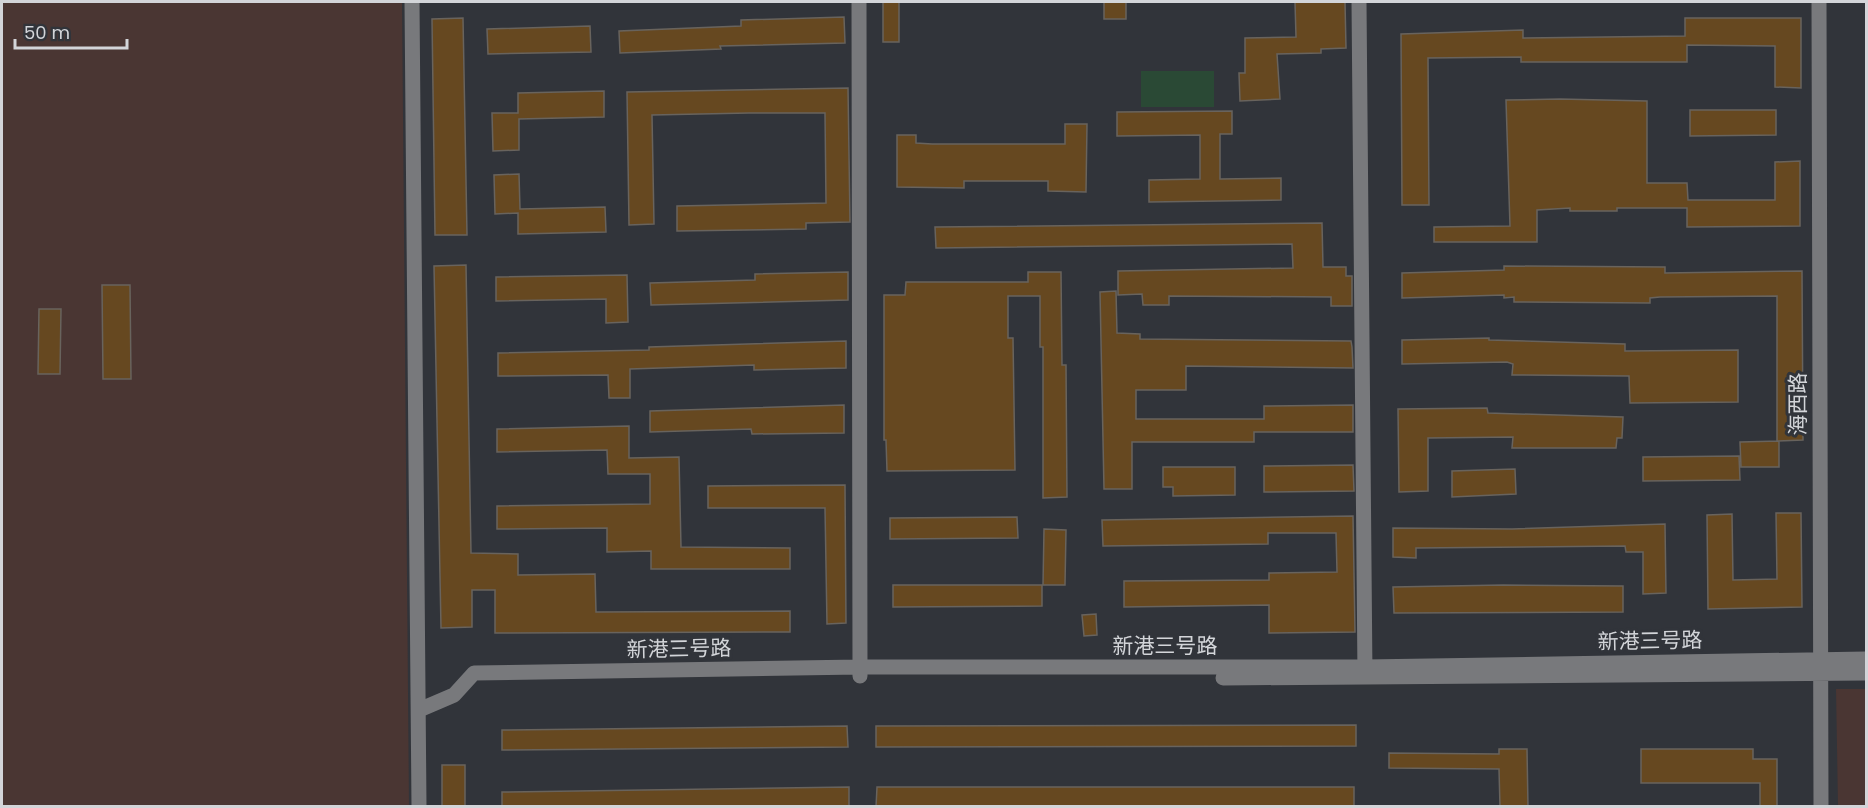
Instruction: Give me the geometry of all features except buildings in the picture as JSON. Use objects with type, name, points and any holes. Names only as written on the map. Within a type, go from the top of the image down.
[{"type":"street","points":[[412,2],[419,807]]},
{"type":"street","points":[[859,2],[860,672]]},
{"type":"street","points":[[1359,2],[1365,672]]},
{"type":"street","name":"海西路","points":[[1819,2],[1823,666],[1829,807]]},
{"type":"street","name":"海西路","points":[[1821,807],[1830,2]]},
{"type":"street","name":"新港三号路","points":[[419,710],[454,696],[474,673],[1365,672],[1823,666],[1866,659]]},
{"type":"street","name":"新港三号路","points":[[1823,666],[1866,673]]},
{"type":"shaded area","points":[[2,2],[402,2],[409,806],[2,806]]},
{"type":"shaded area","points":[[1836,689],[1866,689],[1866,806],[1838,806]]},
{"type":"green space","points":[[1141,71],[1214,71],[1214,107],[1141,107]]}]
